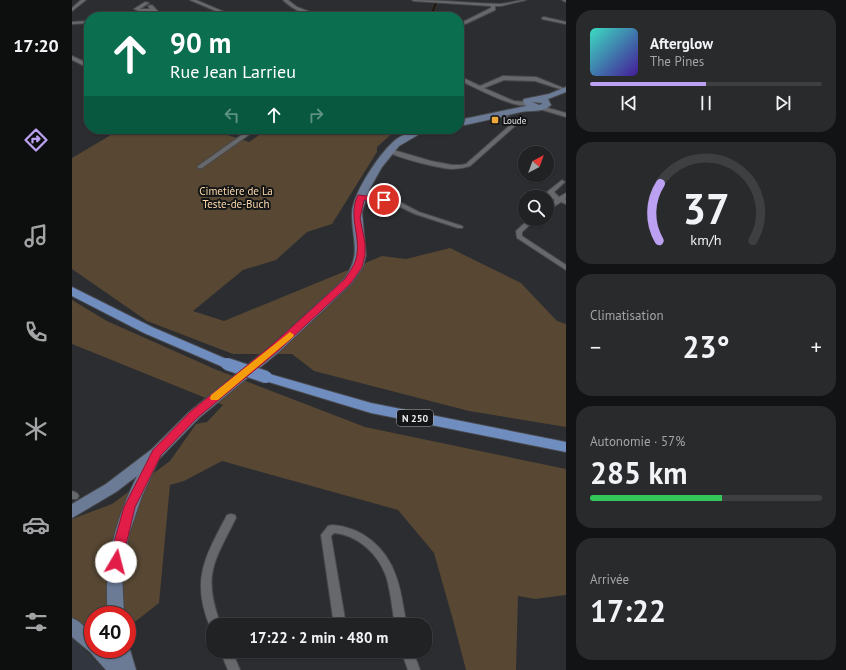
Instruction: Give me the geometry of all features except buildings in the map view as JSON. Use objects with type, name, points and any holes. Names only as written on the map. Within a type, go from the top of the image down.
[{"type":"main road","name":"N 250","points":[[72,291],[138,327],[182,347],[266,377],[371,408],[566,447]]},
{"type":"street","points":[[72,10],[84,0]]},
{"type":"street","points":[[192,0],[222,12]]},
{"type":"street","points":[[285,0],[295,8],[307,12]]},
{"type":"street","points":[[414,0],[493,5],[506,5],[524,0]]},
{"type":"street","points":[[145,1],[154,10],[142,11],[136,9],[145,1]]},
{"type":"street","points":[[464,24],[493,9],[493,5]]},
{"type":"street","points":[[544,18],[566,23]]},
{"type":"street","points":[[72,23],[84,22]]},
{"type":"street","points":[[72,58],[84,64]]},
{"type":"street","points":[[479,88],[503,78],[536,79],[565,90]]},
{"type":"street","points":[[464,80],[513,103],[545,104],[566,114]]},
{"type":"street","points":[[464,121],[504,114],[529,103],[545,104],[565,90]]},
{"type":"street","points":[[500,97],[511,104],[504,114]]},
{"type":"street","points":[[390,151],[450,167],[462,168],[468,165],[513,125],[504,114]]},
{"type":"street","points":[[200,167],[247,134]]},
{"type":"street","points":[[72,512],[110,488],[157,453],[194,415],[276,348],[350,279],[358,267],[361,255],[361,243],[356,218],[360,197],[372,174],[390,151],[402,140],[414,134]]},
{"type":"street","points":[[563,201],[551,195],[550,192],[565,183]]},
{"type":"street","points":[[554,206],[563,201],[566,195]]},
{"type":"street","points":[[360,197],[396,202],[417,213],[460,227]]},
{"type":"street","points":[[525,226],[519,231],[519,237],[566,268]]},
{"type":"street","points":[[116,606],[115,578],[118,546],[125,520],[138,487],[157,453]]},
{"type":"street","points":[[212,618],[207,606],[204,580],[208,564],[231,518]]},
{"type":"street","points":[[339,618],[326,535],[332,529],[345,530],[355,534],[372,547],[379,555],[391,576],[399,618]]},
{"type":"street","points":[[72,626],[84,637]]},
{"type":"street","points":[[107,658],[118,670]]},
{"type":"street","points":[[124,658],[127,670]]},
{"type":"street","points":[[229,658],[234,670]]},
{"type":"street","points":[[410,658],[414,670]]},
{"type":"shaded area","points":[[72,637],[84,649],[84,658],[93,658],[104,670],[72,670]]},
{"type":"green space","name":"Cimetière de La Teste-de-Buch","points":[[113,134],[224,134],[249,142],[261,134],[391,134],[377,147],[377,152],[332,224],[307,232],[276,260],[243,270],[193,311],[224,321],[382,256],[406,259],[450,248],[521,283],[557,321],[566,324],[566,427],[469,411],[314,371],[292,354],[233,354],[147,321],[72,269],[72,158]]},
{"type":"green space","points":[[72,300],[107,321],[217,370],[365,427],[566,469],[566,595],[535,599],[518,596],[516,670],[466,670],[434,553],[398,510],[222,461],[184,481],[170,485],[159,603],[136,621],[136,606],[84,606],[84,631],[72,622],[72,519],[112,504],[170,461],[196,424],[207,422],[223,405],[72,344]]},
{"type":"waterway","points":[[432,12],[436,3]]},
{"type":"slow traffic","points":[[215,398],[290,335]]},
{"type":"place","name":"Loude","points":[[495,120]]},
{"type":"route","points":[[116,562],[118,546],[125,520],[138,487],[157,453],[194,415],[276,348],[348,281],[358,267],[362,252],[356,218],[360,197],[384,200]]}]
